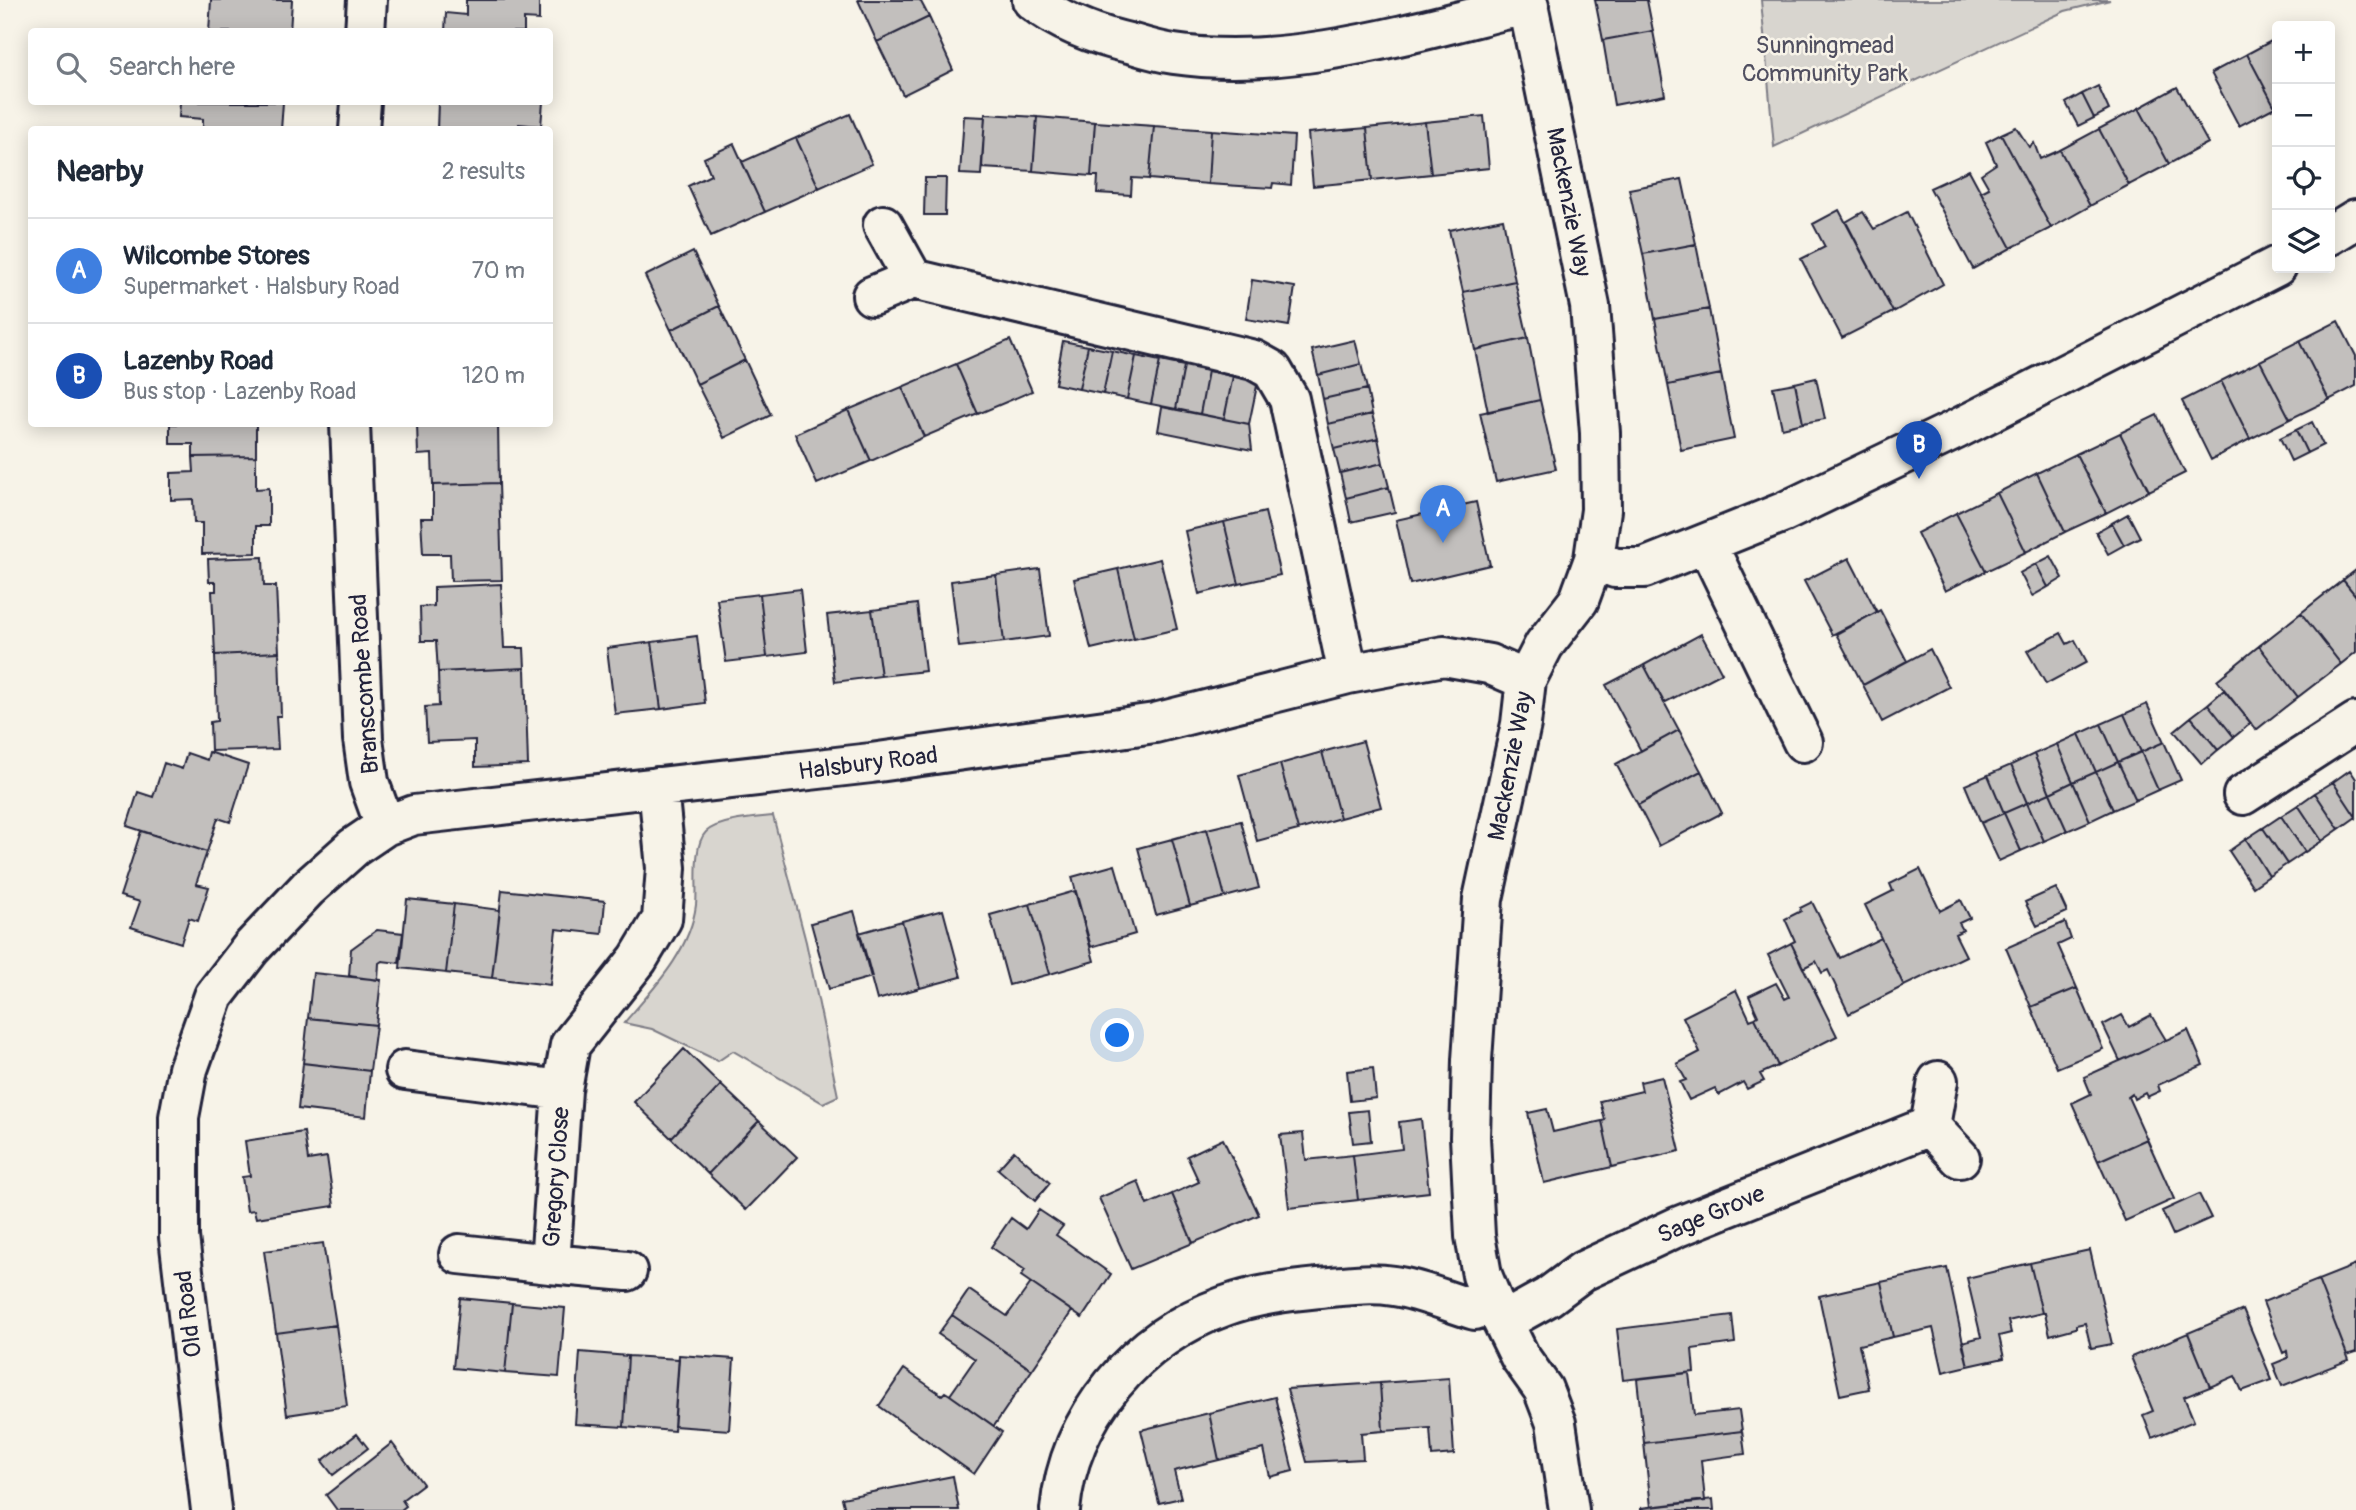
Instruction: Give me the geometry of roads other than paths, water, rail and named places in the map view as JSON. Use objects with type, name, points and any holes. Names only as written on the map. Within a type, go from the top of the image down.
[{"type":"street","points":[[365,28],[367,0]]},
{"type":"street","points":[[1031,0],[1048,13],[1104,38],[1174,54],[1250,58],[1349,47],[1528,3]]},
{"type":"street","name":"Mackenzie Way","points":[[1528,3],[1590,306],[1600,433],[1601,510],[1594,559],[1579,600],[1544,645],[1526,680],[1521,724],[1483,899],[1472,1060],[1470,1137],[1475,1236],[1482,1275],[1520,1357],[1544,1389],[1556,1423],[1569,1510]]},
{"type":"street","points":[[359,126],[361,105]]},
{"type":"street","points":[[2335,232],[2356,219]]},
{"type":"street","points":[[883,225],[913,279]]},
{"type":"street","points":[[1594,559],[1615,568],[1644,568],[1784,512],[1957,429],[2272,269]]},
{"type":"street","points":[[872,296],[913,279],[1254,360],[1272,370],[1289,399],[1348,674]]},
{"type":"street","name":"Branscombe Road","points":[[350,427],[363,739],[369,782],[385,826]]},
{"type":"street","points":[[1707,544],[1803,741]]},
{"type":"street","name":"Halsbury Road","points":[[385,826],[414,815],[871,763],[1155,723],[1348,674],[1444,656],[1489,664],[1526,680]]},
{"type":"street","points":[[2243,795],[2356,722]]},
{"type":"street","name":"Gregory Close","points":[[550,1264],[562,1090],[570,1045],[638,958],[662,919],[666,867],[658,787]]},
{"type":"street","name":"Old Road","points":[[211,1510],[178,1237],[179,1117],[188,1069],[214,996],[251,948],[308,888],[354,847],[385,826]]},
{"type":"street","name":"Gregory Close","points":[[405,1070],[562,1090]]},
{"type":"street","points":[[1938,1081],[1930,1126],[1960,1158]]},
{"type":"street","name":"Sage Grove","points":[[1498,1312],[1548,1297],[1583,1271],[1677,1227],[1930,1126]]},
{"type":"street","name":"Gregory Close","points":[[459,1254],[627,1271]]},
{"type":"street","points":[[1060,1510],[1062,1488],[1071,1459],[1103,1394],[1130,1365],[1167,1336],[1196,1318],[1260,1297],[1361,1285],[1391,1285],[1475,1310],[1498,1312]]},
{"type":"place","name":"Lazenby Road","points":[[1919,479]]},
{"type":"place","name":"Wilcombe Stores","points":[[1443,543]]},
{"type":"park label","name":"Sunningmead Community Park","points":[[1825,59]]}]
